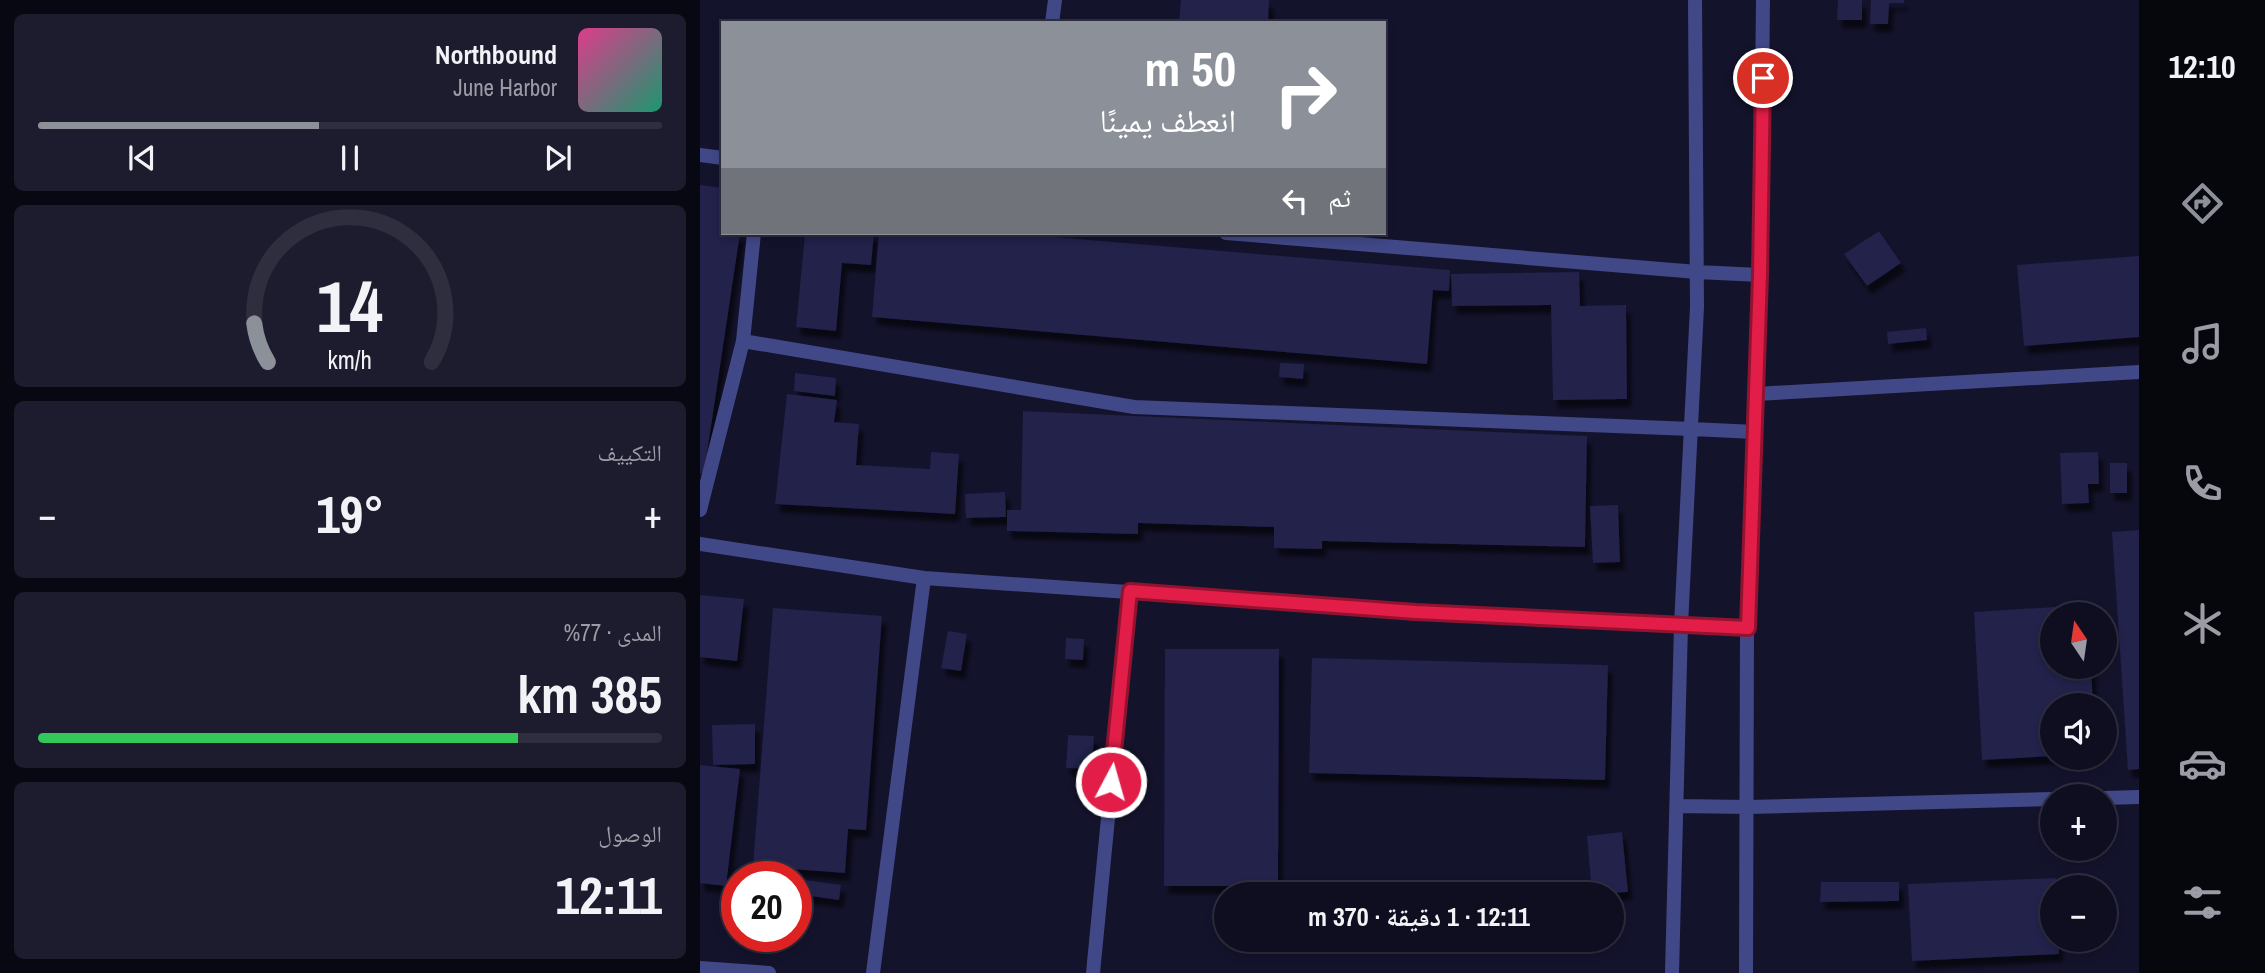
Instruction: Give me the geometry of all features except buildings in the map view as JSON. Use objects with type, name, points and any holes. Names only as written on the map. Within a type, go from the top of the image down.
[{"type":"street","points":[[1052,21],[1055,0]]},
{"type":"street","points":[[1672,973],[1681,625],[1698,272],[1695,0]]},
{"type":"street","points":[[1746,973],[1748,628],[1760,275],[1763,0]]},
{"type":"street","points":[[700,155],[721,158]]},
{"type":"street","points":[[700,510],[743,341],[754,235]]},
{"type":"street","points":[[1250,235],[1760,275]]},
{"type":"street","points":[[743,341],[1134,407],[1755,432]]},
{"type":"street","points":[[1756,394],[2139,372]]},
{"type":"street","points":[[700,544],[924,578],[1416,612],[1748,628]]},
{"type":"street","points":[[873,973],[924,578]]},
{"type":"street","points":[[1093,973],[1130,591]]},
{"type":"street","points":[[2117,798],[2139,797]]},
{"type":"street","points":[[1678,806],[1748,807],[2040,799]]},
{"type":"street","points":[[700,968],[769,973]]},
{"type":"route","points":[[1111,782],[1130,591],[1416,612],[1748,628],[1760,275],[1763,78]]}]
